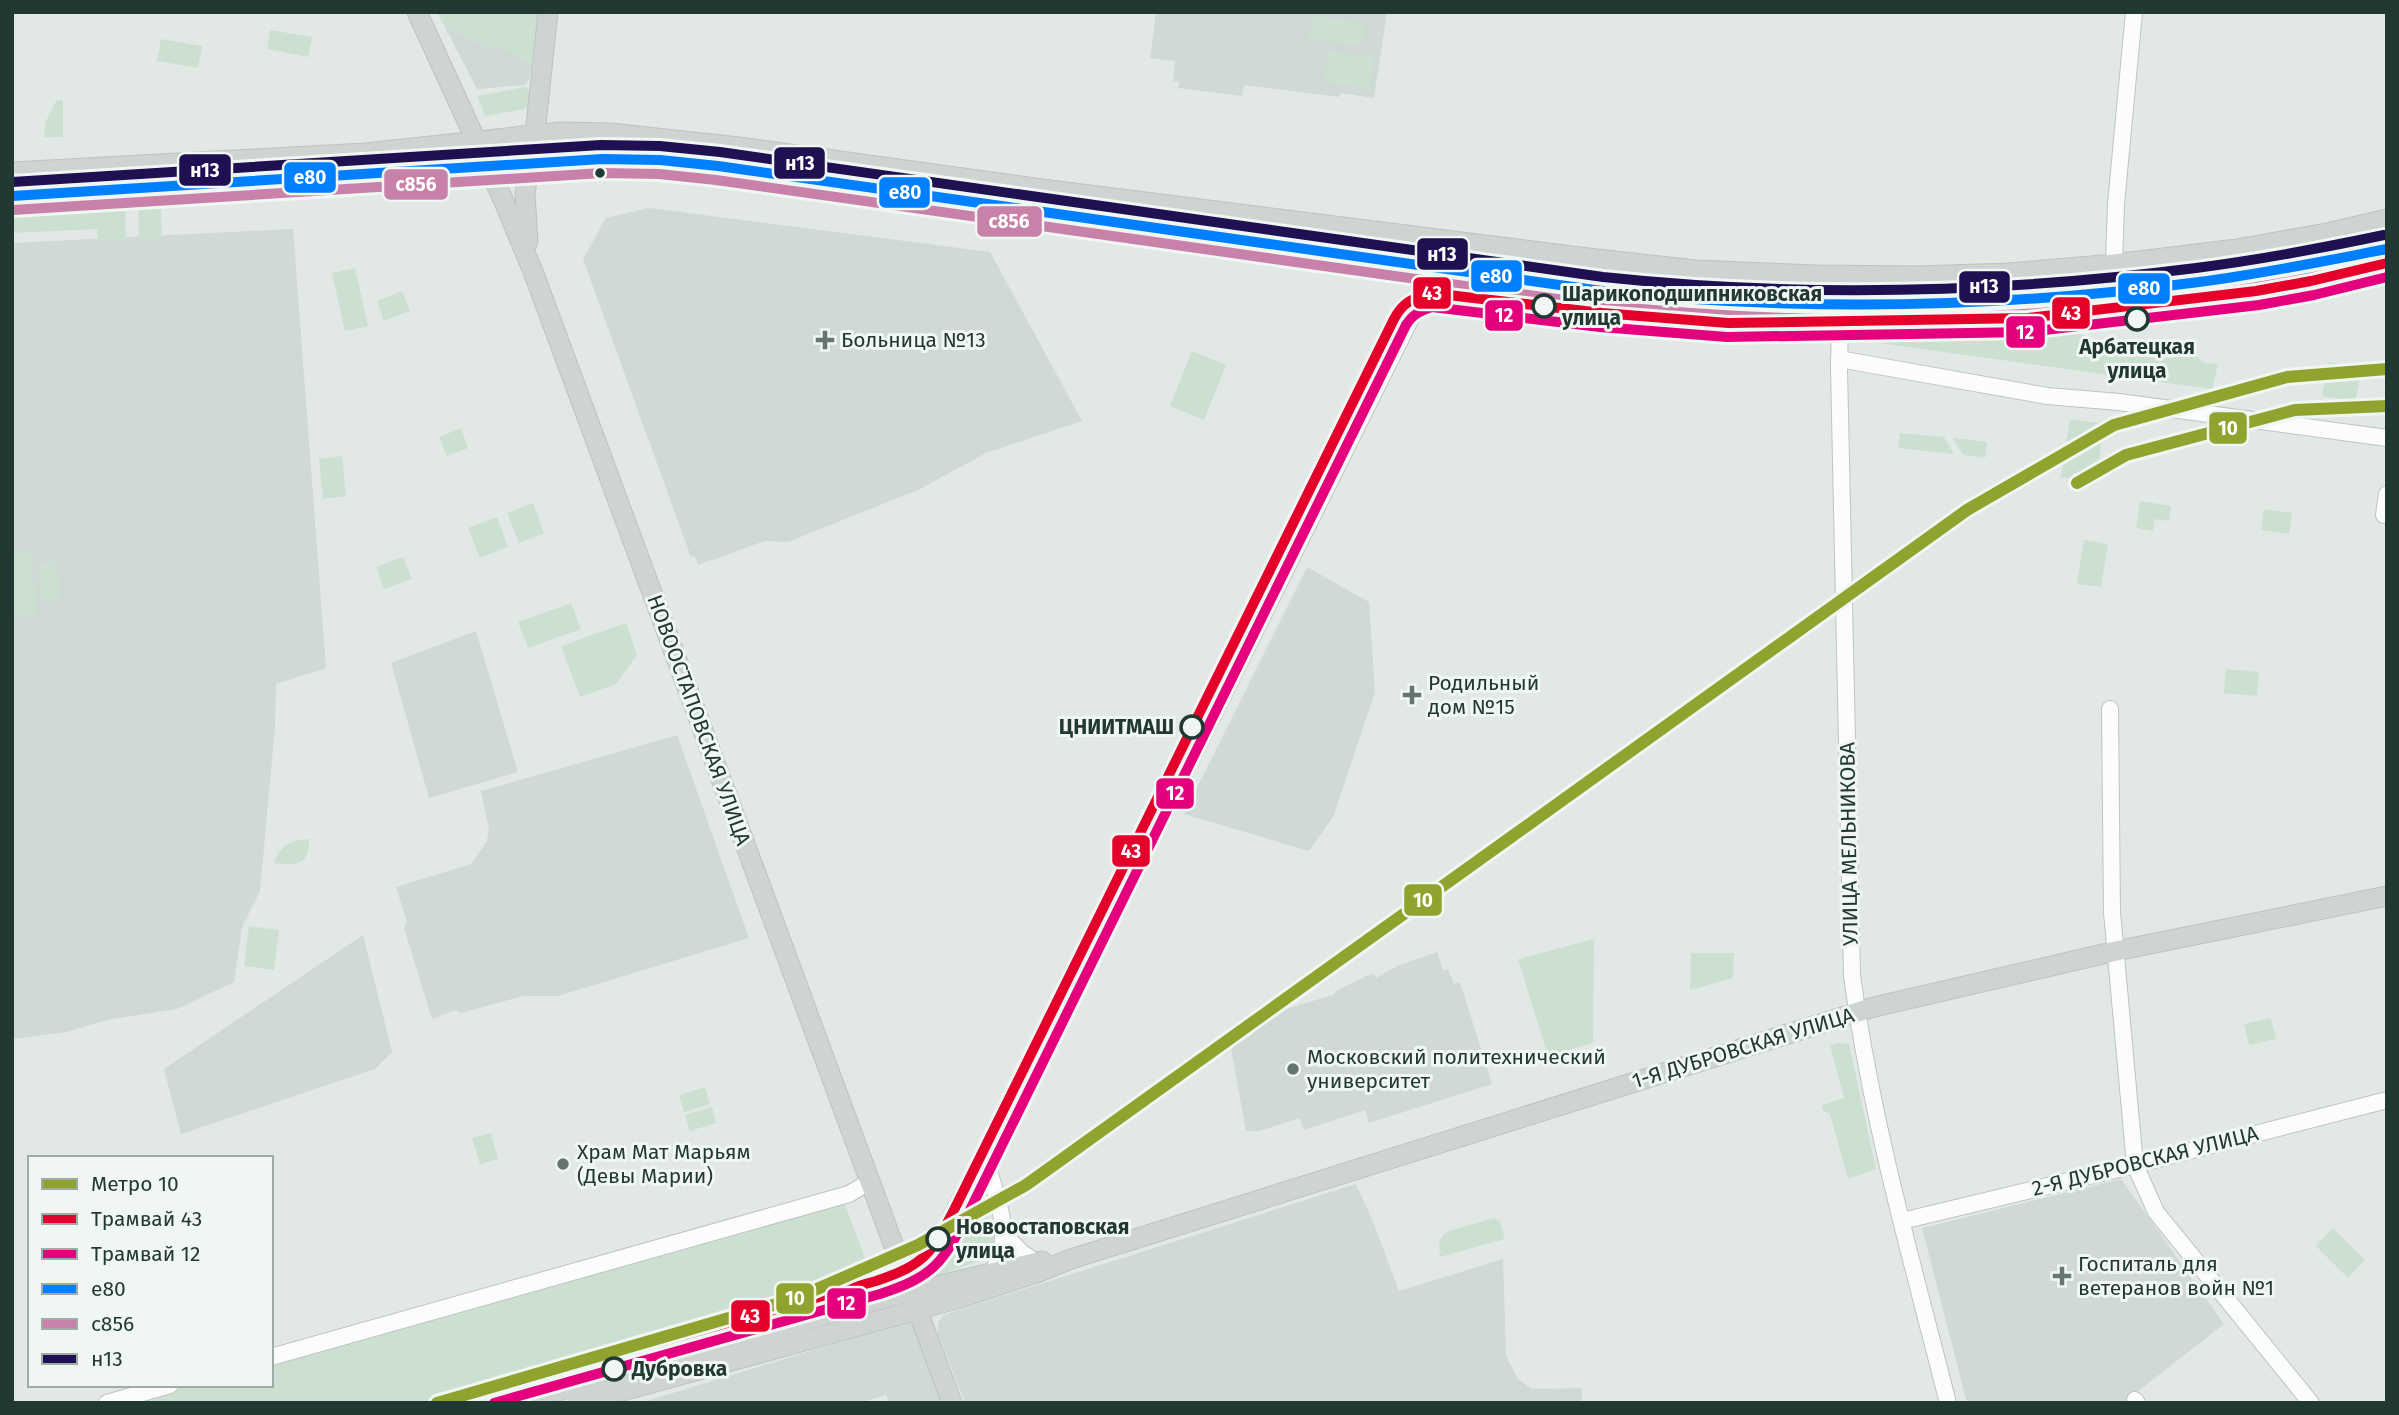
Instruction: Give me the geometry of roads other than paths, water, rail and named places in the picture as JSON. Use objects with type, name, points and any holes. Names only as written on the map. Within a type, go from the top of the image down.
[{"type":"main road","name":"НОВООСТАПОВСКАЯ УЛИЦА","points":[[417,12],[534,274],[952,1403]]},
{"type":"main road","name":"НОВООСТАПОВСКАЯ УЛИЦА","points":[[534,274],[524,210],[548,12]]},
{"type":"main road","points":[[414,147],[443,135],[452,128],[461,106]]},
{"type":"main road","points":[[12,172],[365,153],[561,132],[610,133],[740,147],[1251,217],[1699,270],[1841,275],[2009,273],[2114,264],[2237,249],[2387,219]]},
{"type":"main road","points":[[12,196],[608,159],[660,160],[1625,293],[1841,305],[2010,301],[2160,287],[2307,267],[2387,249]]},
{"type":"main road","name":"1-Я ДУБРОВСКАЯ УЛИЦА","points":[[910,1292],[1039,1272],[1071,1259],[1856,1012],[2116,951],[2387,896]]},
{"type":"main road","name":"1-Я ДУБРОВСКАЯ УЛИЦА","points":[[910,1292],[1034,1261],[1071,1259]]},
{"type":"main road","points":[[516,1403],[910,1292]]},
{"type":"main road","points":[[579,1403],[910,1292]]},
{"type":"street","points":[[2114,264],[2116,204],[2134,12]]},
{"type":"street","points":[[608,159],[599,155],[594,147],[598,137],[610,133]]},
{"type":"street","points":[[1247,242],[1237,237],[1235,229],[1240,220],[1251,217]]},
{"type":"street","points":[[1413,237],[1423,243],[1425,252],[1420,261],[1409,263],[1423,294]]},
{"type":"street","points":[[2237,249],[2225,255],[2221,266],[2228,275],[2242,277]]},
{"type":"street","points":[[2156,259],[2168,263],[2172,272],[2171,281],[2160,287]]},
{"type":"street","points":[[910,1292],[914,1269],[930,1257],[967,1187],[988,1167],[1423,294],[1451,270]]},
{"type":"street","points":[[1697,299],[1706,296],[1713,287],[1707,273],[1699,270]]},
{"type":"street","name":"УЛИЦА МЕЛЬНИКОВА","points":[[1841,275],[1839,359],[1852,966],[1856,1012],[1881,1135],[1948,1403]]},
{"type":"street","points":[[1839,359],[2047,396],[2119,402],[2387,438]]},
{"type":"street","points":[[2384,515],[2387,494]]},
{"type":"street","points":[[2110,709],[2112,912],[2135,1166],[2156,1212],[2311,1403]]},
{"type":"street","name":"2-Я ДУБРОВСКАЯ УЛИЦА","points":[[1902,1221],[2135,1166],[2387,1100]]},
{"type":"street","points":[[988,1167],[1006,1236],[1034,1261]]},
{"type":"street","points":[[273,1356],[849,1194],[869,1182]]},
{"type":"street","points":[[993,1271],[999,1262],[1006,1236]]},
{"type":"street","points":[[107,1403],[163,1387]]},
{"type":"metro line","name":"10","points":[[437,1403],[794,1299],[918,1245],[1026,1185],[1967,510],[2114,425],[2287,377],[2387,369]]},
{"type":"metro line","name":"10","points":[[2077,483],[2126,455],[2295,410],[2387,406]]},
{"type":"tram line","name":"43","points":[[442,1403],[876,1281],[917,1263],[933,1247],[955,1208],[1394,319],[1409,302],[1431,293],[1602,313],[1728,323],[2028,318],[2256,291],[2387,263]]},
{"type":"tram line","name":"12","points":[[494,1403],[880,1294],[925,1274],[943,1257],[968,1214],[1406,325],[1417,313],[1432,307],[1600,327],[1727,337],[2028,332],[2259,305],[2387,277]]},
{"type":"place","name":"Шарикоподшипниковская улица","points":[[1544,306]]},
{"type":"place","name":"Арбатецкая улица","points":[[2137,319]]},
{"type":"place","name":"Больница №13","points":[[825,340]]},
{"type":"place","name":"Родильный дом №15","points":[[1412,695]]},
{"type":"place","name":"ЦНИИТМАШ","points":[[1192,727]]},
{"type":"place","name":"Московский политехнический университет","points":[[1293,1069]]},
{"type":"place","name":"Храм Мат Марьям (Девы Марии)","points":[[563,1164]]},
{"type":"place","name":"Новоостаповская улица","points":[[938,1239]]},
{"type":"place","name":"Госпиталь для ветеранов войн №1","points":[[2062,1276]]},
{"type":"place","name":"Дубровка","points":[[614,1369]]}]
